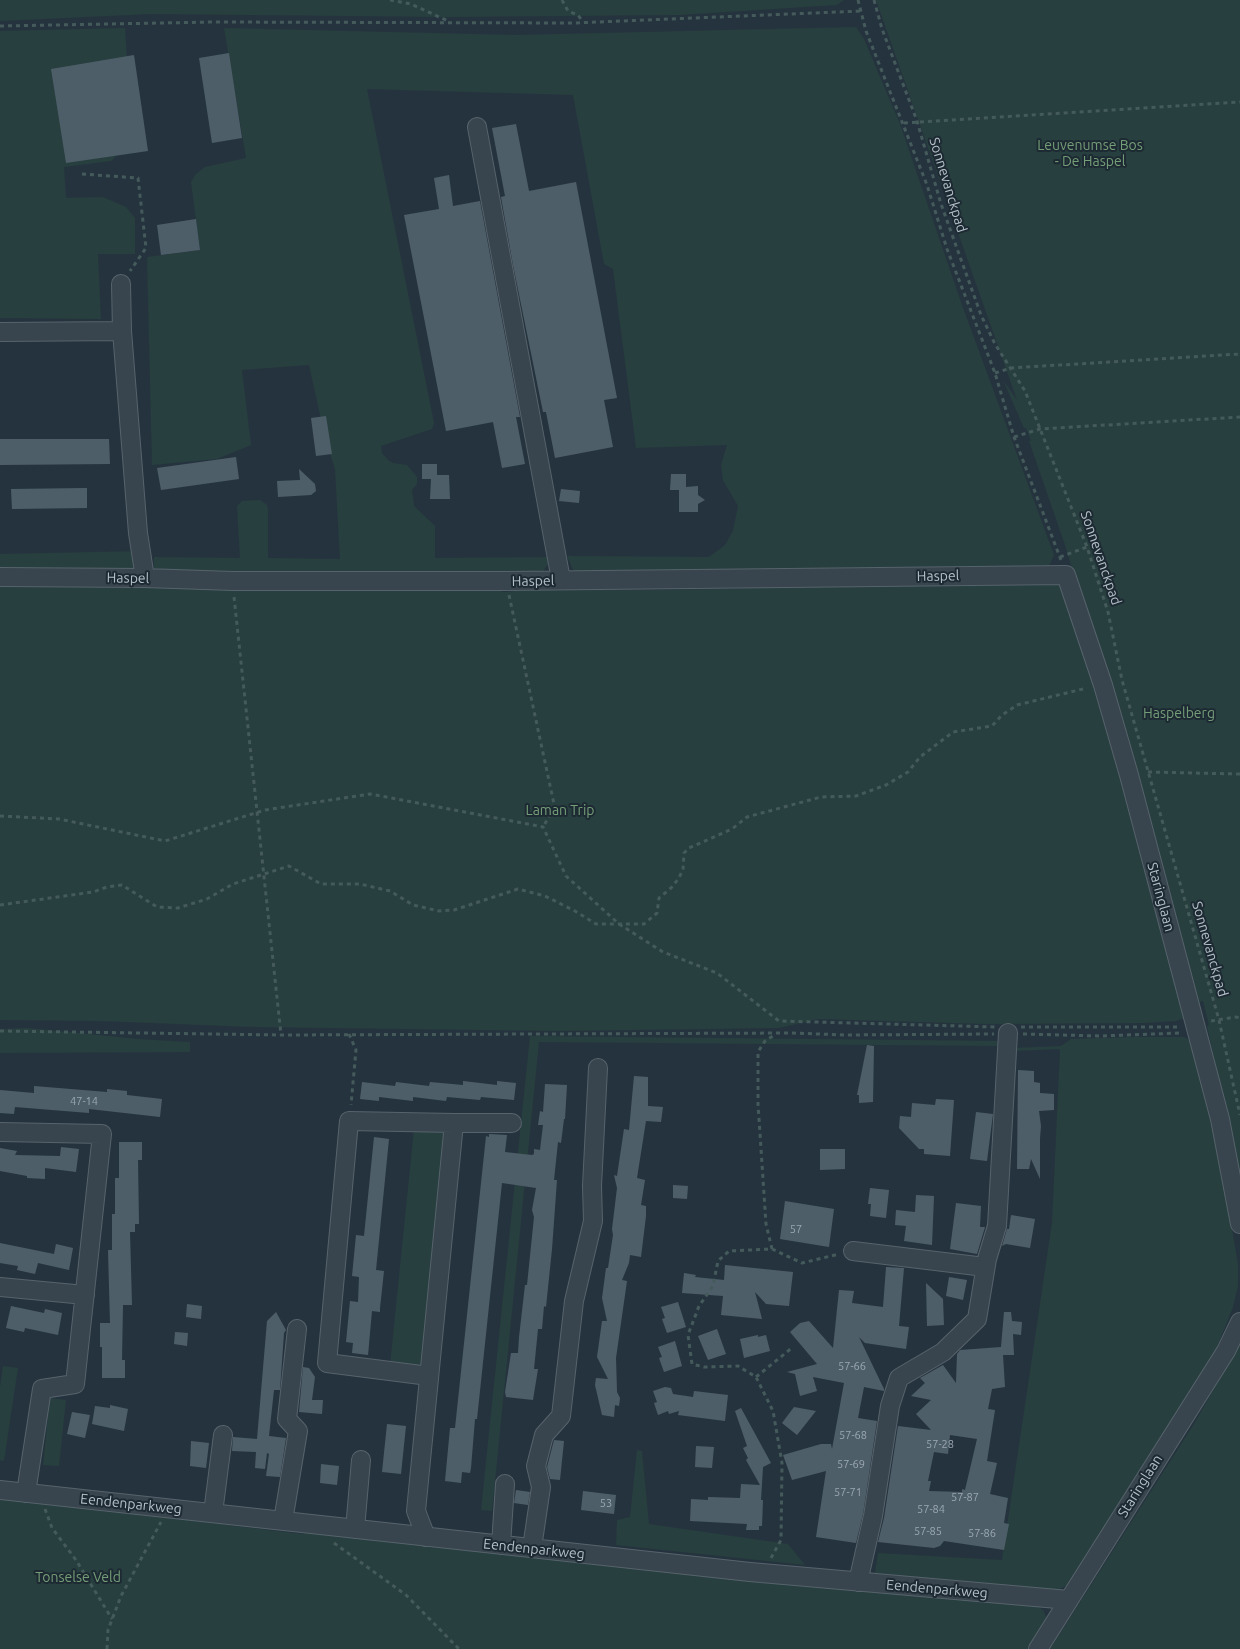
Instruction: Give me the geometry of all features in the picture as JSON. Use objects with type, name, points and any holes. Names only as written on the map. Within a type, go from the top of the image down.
[{"type":"street","points":[[477,127],[561,580]]},
{"type":"street","points":[[121,284],[122,331],[138,533],[145,578]]},
{"type":"street","points":[[0,332],[122,331]]},
{"type":"street","name":"Haspel","points":[[0,576],[233,581],[506,582],[1066,575]]},
{"type":"street","name":"Staringlaan","points":[[1066,575],[1103,685],[1196,1028],[1220,1118],[1240,1224]]},
{"type":"street","points":[[858,1582],[873,1516],[890,1406],[899,1378],[943,1352],[977,1318],[985,1267],[997,1226],[1008,1029]]},
{"type":"street","points":[[532,1548],[541,1487],[536,1466],[544,1435],[561,1416],[574,1301],[593,1221],[592,1167],[598,1068]]},
{"type":"street","points":[[429,1376],[327,1363],[349,1121],[512,1123]]},
{"type":"street","points":[[426,1537],[416,1511],[454,1123]]},
{"type":"street","points":[[0,1132],[102,1134],[75,1384],[42,1389],[33,1494]]},
{"type":"street","points":[[853,1251],[985,1267]]},
{"type":"street","points":[[0,1287],[84,1295]]},
{"type":"street","name":"Staringlaan","points":[[1038,1649],[1226,1351],[1240,1322]]},
{"type":"street","points":[[284,1521],[298,1430],[286,1419],[297,1329]]},
{"type":"street","points":[[213,1513],[223,1436]]},
{"type":"street","points":[[355,1529],[362,1460]]},
{"type":"street","points":[[501,1545],[505,1484]]},
{"type":"street","name":"Eendenparkweg","points":[[0,1490],[761,1573],[1069,1600]]},
{"type":"path","points":[[390,0],[411,4],[451,22]]},
{"type":"path","points":[[562,0],[568,11],[578,15],[584,22]]},
{"type":"path","name":"Sonnevanckpad","points":[[858,0],[866,30],[927,185],[947,249],[995,372],[1014,437],[1060,557],[1087,547]]},
{"type":"path","name":"Sonnevanckpad","points":[[874,0],[882,29],[917,121],[941,204],[981,314],[995,344],[1025,391],[1087,547],[1108,612],[1122,680],[1219,1020],[1240,1116]]},
{"type":"path","points":[[0,26],[214,22],[584,22],[860,11]]},
{"type":"path","points":[[904,123],[1240,102]]},
{"type":"path","points":[[82,174],[138,178],[146,248],[121,284]]},
{"type":"path","points":[[995,372],[1011,368],[1240,354]]},
{"type":"path","points":[[1014,437],[1040,429],[1240,417]]},
{"type":"path","points":[[233,581],[281,1035]]},
{"type":"path","points":[[506,582],[554,804],[550,816],[543,827]]},
{"type":"path","points":[[0,906],[93,892],[107,887],[122,885],[158,907],[178,908],[207,899],[233,884],[289,866],[321,884],[360,884],[390,891],[413,905],[439,910],[454,910],[518,889],[544,896],[596,924],[644,924],[657,914],[660,898],[679,878],[683,868],[684,853],[689,848],[732,829],[747,817],[821,797],[856,796],[886,785],[908,772],[920,757],[952,732],[992,726],[1002,715],[1017,705],[1122,680]]},
{"type":"path","points":[[1149,772],[1240,774]]},
{"type":"path","points":[[0,816],[59,819],[165,841],[258,812],[370,794],[543,827]]},
{"type":"path","points":[[543,827],[566,876],[619,924],[663,952],[717,973],[779,1021],[1008,1029],[1100,1036],[1196,1028]]},
{"type":"path","points":[[1219,1020],[1240,1018]]},
{"type":"path","points":[[0,1032],[281,1035],[777,1033],[845,1035],[1008,1029],[1196,1028]]},
{"type":"path","points":[[772,1249],[766,1224],[758,1104],[758,1052],[765,1041],[777,1033]]},
{"type":"path","points":[[349,1034],[356,1050],[349,1121]]},
{"type":"path","points":[[761,1573],[781,1540],[782,1463],[773,1411],[756,1377],[738,1366],[704,1367],[692,1364],[688,1335],[699,1306],[713,1286],[718,1261],[729,1251],[772,1249],[802,1263],[853,1251]]},
{"type":"path","points":[[756,1377],[793,1347]]},
{"type":"path","points":[[33,1494],[52,1528],[76,1560],[112,1620]]},
{"type":"path","points":[[107,1649],[108,1630],[121,1596],[168,1508]]},
{"type":"path","points":[[328,1539],[406,1595],[459,1649]]},
{"type":"green space","points":[[0,0],[844,0],[837,5],[679,15],[446,17],[151,14],[0,21]]},
{"type":"green space","name":"Leuvenumse Bos - De Haspel","points":[[876,0],[1240,0],[1240,1177],[1203,1001],[1201,1001],[1196,1010],[1098,655],[1065,545],[1029,441],[1031,441],[1003,380],[1017,400]]},
{"type":"green space","points":[[856,27],[864,39],[900,124],[962,305],[1054,555],[1049,566],[711,575],[575,574],[567,556],[709,557],[725,545],[733,531],[738,506],[723,480],[721,465],[727,445],[636,448],[613,269],[604,264],[573,95],[367,89],[434,423],[432,429],[381,446],[382,453],[393,463],[407,465],[417,477],[417,484],[412,490],[414,506],[435,526],[435,558],[553,557],[541,574],[154,571],[154,557],[240,558],[237,506],[242,501],[260,500],[267,505],[268,558],[340,559],[335,469],[325,437],[309,365],[242,370],[251,445],[217,459],[152,465],[147,257],[200,250],[191,182],[196,174],[205,167],[246,158],[224,28],[516,35]]},
{"type":"green space","points":[[125,28],[127,60],[116,156],[111,161],[64,167],[66,198],[103,197],[126,207],[135,218],[135,254],[98,254],[101,319],[0,318],[0,31]]},
{"type":"green space","points":[[142,551],[143,571],[0,570],[0,554]]},
{"type":"green space","name":"Laman Trip","points":[[1059,580],[1067,593],[1122,776],[1188,1017],[1176,1021],[1145,1023],[986,1024],[818,1019],[779,1028],[557,1031],[253,1027],[100,1021],[0,1020],[0,583],[241,588],[501,590],[502,592],[515,590],[658,590]]},
{"type":"green space","points":[[28,1028],[190,1042],[190,1052],[0,1053],[0,1029]]},
{"type":"green space","points":[[530,1036],[1001,1041],[1001,1046],[539,1042],[492,1511],[481,1510]]},
{"type":"green space","points":[[1184,1037],[1192,1042],[1213,1120],[1238,1264],[1238,1286],[1233,1307],[1211,1362],[1066,1586],[1053,1591],[875,1573],[878,1553],[1002,1560],[1052,1223],[1060,1049],[1013,1051],[1014,1048],[1061,1046],[1071,1039]]},
{"type":"green space","points":[[414,1129],[447,1131],[424,1369],[390,1365]]},
{"type":"green space","points":[[1240,1334],[1240,1649],[1050,1649],[1194,1424],[1221,1377]]},
{"type":"green space","points":[[3,1366],[18,1368],[4,1461],[0,1460],[0,1387]]},
{"type":"green space","points":[[50,1398],[66,1400],[59,1466],[43,1465]]},
{"type":"green space","points":[[637,1450],[642,1451],[649,1524],[788,1544],[805,1565],[616,1545],[617,1520],[630,1517]]},
{"type":"green space","name":"Tonselse Veld","points":[[0,1495],[156,1512],[227,1525],[302,1534],[323,1530],[1037,1606],[1043,1610],[1047,1619],[1029,1649],[0,1649]]},
{"type":"building","points":[[229,53],[242,138],[212,143],[199,58]]},
{"type":"building","points":[[134,55],[148,151],[66,163],[51,69]]},
{"type":"building","points":[[516,124],[529,191],[576,182],[617,398],[604,400],[613,447],[555,458],[546,412],[543,412],[513,265],[501,197],[505,196],[492,128]]},
{"type":"building","points":[[449,175],[453,206],[480,201],[520,417],[516,417],[525,464],[502,468],[493,422],[446,431],[404,215],[439,209],[434,178]]},
{"type":"building","points":[[196,219],[200,250],[161,255],[157,225]]},
{"type":"building","points":[[326,416],[332,454],[316,456],[311,418]]},
{"type":"building","points":[[0,439],[109,439],[110,464],[0,465]]},
{"type":"building","points":[[236,457],[239,479],[161,490],[157,468]]},
{"type":"building","points":[[422,464],[437,464],[437,475],[449,475],[450,499],[430,499],[431,479],[422,479]]},
{"type":"building","points":[[299,469],[315,484],[316,491],[311,495],[278,497],[277,481],[300,480]]},
{"type":"building","points":[[671,474],[686,474],[686,487],[698,486],[698,495],[705,500],[698,504],[698,512],[679,512],[679,490],[670,490]]},
{"type":"building","points":[[87,488],[87,508],[12,509],[11,489]]},
{"type":"building","points":[[561,489],[580,491],[579,503],[559,501]]},
{"type":"building","points":[[867,1045],[874,1046],[873,1102],[859,1103],[859,1095],[857,1095]]},
{"type":"building","points":[[1018,1070],[1034,1071],[1034,1082],[1040,1083],[1040,1093],[1054,1094],[1054,1110],[1039,1111],[1041,1126],[1040,1179],[1031,1159],[1029,1169],[1017,1169]]},
{"type":"building","points":[[634,1076],[648,1077],[648,1106],[663,1107],[661,1122],[646,1121],[637,1178],[645,1180],[641,1205],[646,1206],[646,1216],[641,1257],[630,1255],[622,1280],[627,1281],[616,1358],[617,1392],[620,1398],[619,1406],[615,1405],[614,1417],[602,1415],[595,1385],[596,1378],[608,1379],[597,1357],[602,1321],[607,1321],[602,1298],[613,1235],[612,1229],[617,1188],[614,1175],[617,1176],[624,1129],[629,1130]]},
{"type":"building","points":[[463,1081],[497,1085],[497,1081],[516,1083],[514,1100],[481,1097],[480,1100],[447,1097],[446,1101],[413,1097],[413,1101],[379,1097],[379,1101],[360,1099],[362,1082],[395,1086],[396,1082],[429,1086],[430,1082],[463,1085]]},
{"type":"building","points":[[545,1084],[567,1085],[565,1119],[561,1143],[558,1142],[554,1180],[557,1180],[546,1307],[544,1306],[542,1329],[538,1329],[534,1369],[538,1369],[533,1400],[506,1397],[505,1392],[511,1353],[518,1353],[534,1217],[532,1210],[536,1188],[502,1183],[471,1468],[470,1473],[462,1472],[461,1483],[445,1481],[450,1428],[455,1428],[486,1136],[489,1137],[489,1134],[507,1135],[505,1152],[532,1155],[534,1154],[534,1149],[540,1150],[543,1125],[538,1125],[540,1111],[543,1112]]},
{"type":"building","points":[[34,1086],[107,1092],[107,1089],[127,1091],[127,1095],[162,1099],[160,1117],[89,1109],[89,1113],[15,1107],[14,1114],[0,1113],[0,1090],[34,1093]]},
{"type":"building","points":[[936,1099],[954,1100],[950,1156],[924,1154],[924,1149],[919,1149],[899,1128],[900,1116],[911,1117],[912,1103],[935,1105]]},
{"type":"building","points":[[976,1112],[993,1114],[987,1161],[970,1159]]},
{"type":"building","points":[[374,1137],[389,1139],[376,1270],[384,1271],[380,1312],[372,1311],[368,1355],[352,1353],[353,1343],[346,1342],[350,1301],[358,1302],[359,1277],[352,1276],[356,1235],[364,1236]]},
{"type":"building","points":[[119,1142],[142,1142],[142,1160],[138,1160],[139,1224],[135,1224],[135,1232],[130,1232],[132,1305],[123,1305],[122,1360],[125,1360],[125,1378],[102,1378],[100,1323],[110,1323],[108,1250],[112,1250],[115,1178],[119,1178]]},
{"type":"building","points":[[61,1147],[79,1149],[76,1172],[45,1168],[45,1179],[27,1178],[27,1176],[0,1171],[0,1148],[17,1151],[15,1155],[60,1156]]},
{"type":"building","points":[[820,1149],[845,1149],[845,1169],[820,1170]]},
{"type":"building","points":[[673,1185],[688,1186],[687,1199],[673,1198]]},
{"type":"building","points":[[870,1188],[889,1190],[886,1218],[870,1216],[871,1204],[868,1204]]},
{"type":"building","points":[[916,1195],[934,1196],[932,1245],[904,1241],[906,1226],[895,1225],[896,1210],[915,1212]]},
{"type":"building","points":[[785,1201],[834,1209],[829,1247],[780,1239]]},
{"type":"building","points":[[956,1203],[981,1206],[980,1227],[985,1227],[977,1254],[950,1249]]},
{"type":"building","points":[[1011,1215],[1035,1219],[1030,1248],[1006,1244],[1002,1246],[1007,1229],[1009,1229]]},
{"type":"building","points":[[0,1243],[54,1254],[56,1244],[73,1248],[69,1270],[38,1263],[35,1274],[17,1270],[18,1266],[0,1263]]},
{"type":"building","points":[[725,1265],[793,1272],[789,1306],[766,1304],[755,1292],[762,1319],[721,1315],[723,1296],[682,1293],[684,1273],[696,1275],[695,1277],[724,1280]]},
{"type":"building","points":[[886,1267],[904,1268],[899,1326],[909,1327],[906,1349],[865,1343],[859,1337],[884,1391],[864,1387],[858,1418],[877,1421],[863,1514],[856,1543],[816,1537],[826,1471],[792,1480],[783,1455],[821,1444],[831,1444],[832,1449],[844,1383],[813,1377],[817,1391],[800,1396],[795,1374],[787,1372],[817,1364],[790,1332],[800,1323],[809,1321],[833,1348],[839,1290],[854,1291],[852,1303],[883,1307]]},
{"type":"building","points":[[949,1277],[967,1280],[963,1300],[946,1296]]},
{"type":"building","points":[[926,1283],[943,1299],[944,1325],[927,1326]]},
{"type":"building","points":[[678,1302],[686,1327],[667,1333],[662,1319],[665,1318],[661,1307]]},
{"type":"building","points":[[187,1304],[202,1306],[201,1319],[186,1317]]},
{"type":"building","points":[[11,1306],[44,1313],[45,1309],[62,1313],[58,1335],[25,1328],[24,1332],[6,1328]]},
{"type":"building","points":[[276,1312],[286,1330],[284,1333],[280,1390],[274,1390],[269,1436],[286,1438],[280,1477],[266,1476],[269,1454],[267,1453],[265,1469],[255,1468],[256,1452],[232,1451],[233,1437],[257,1439],[267,1321]]},
{"type":"building","points":[[1004,1312],[1011,1312],[1012,1321],[1022,1322],[1021,1335],[1013,1334],[1014,1355],[1003,1355],[1005,1387],[992,1389],[988,1409],[995,1410],[987,1461],[997,1463],[990,1494],[1008,1498],[1004,1523],[1009,1524],[1004,1550],[944,1541],[940,1546],[934,1548],[878,1542],[884,1518],[898,1426],[931,1430],[916,1414],[931,1400],[911,1396],[925,1383],[920,1378],[943,1365],[956,1383],[957,1354],[960,1350],[1001,1347]],"holes":[[[950,1435],[977,1439],[965,1490],[962,1489],[962,1492],[929,1491],[931,1481],[928,1481],[934,1452],[948,1454]]]},
{"type":"building","points":[[717,1329],[726,1354],[708,1360],[698,1336]]},
{"type":"building","points":[[175,1332],[188,1333],[187,1346],[174,1344]]},
{"type":"building","points":[[758,1335],[758,1337],[766,1335],[770,1351],[744,1358],[740,1339]]},
{"type":"building","points":[[675,1341],[682,1366],[664,1372],[659,1358],[662,1357],[658,1347]]},
{"type":"building","points":[[303,1367],[309,1368],[315,1377],[312,1400],[323,1400],[322,1414],[299,1412]]},
{"type":"building","points":[[665,1387],[671,1388],[673,1394],[693,1397],[694,1391],[728,1395],[725,1421],[678,1415],[679,1411],[669,1414],[668,1411],[658,1415],[654,1403],[657,1402],[653,1391]]},
{"type":"building","points":[[110,1405],[128,1409],[124,1431],[92,1424],[95,1406],[110,1408]]},
{"type":"building","points":[[794,1407],[816,1411],[797,1435],[782,1423]]},
{"type":"building","points":[[741,1408],[771,1463],[763,1467],[762,1526],[759,1526],[759,1530],[746,1530],[747,1524],[690,1521],[691,1499],[708,1500],[708,1497],[740,1498],[741,1484],[760,1485],[746,1460],[748,1458],[743,1448],[747,1446],[735,1411]]},
{"type":"building","points":[[72,1412],[90,1415],[85,1438],[67,1434]]},
{"type":"building","points":[[387,1424],[406,1426],[401,1474],[382,1472]]},
{"type":"building","points":[[554,1440],[564,1441],[560,1480],[550,1479],[547,1467]]},
{"type":"building","points":[[191,1441],[209,1443],[206,1468],[190,1466]]},
{"type":"building","points":[[696,1446],[714,1447],[712,1468],[695,1467]]},
{"type":"building","points":[[321,1464],[339,1466],[337,1485],[320,1483]]},
{"type":"building","points":[[516,1490],[530,1492],[528,1505],[514,1503]]},
{"type":"building","points":[[583,1491],[616,1495],[614,1514],[581,1510]]},
{"type":"park label","name":"Haspelberg","points":[[1179,713]]}]
